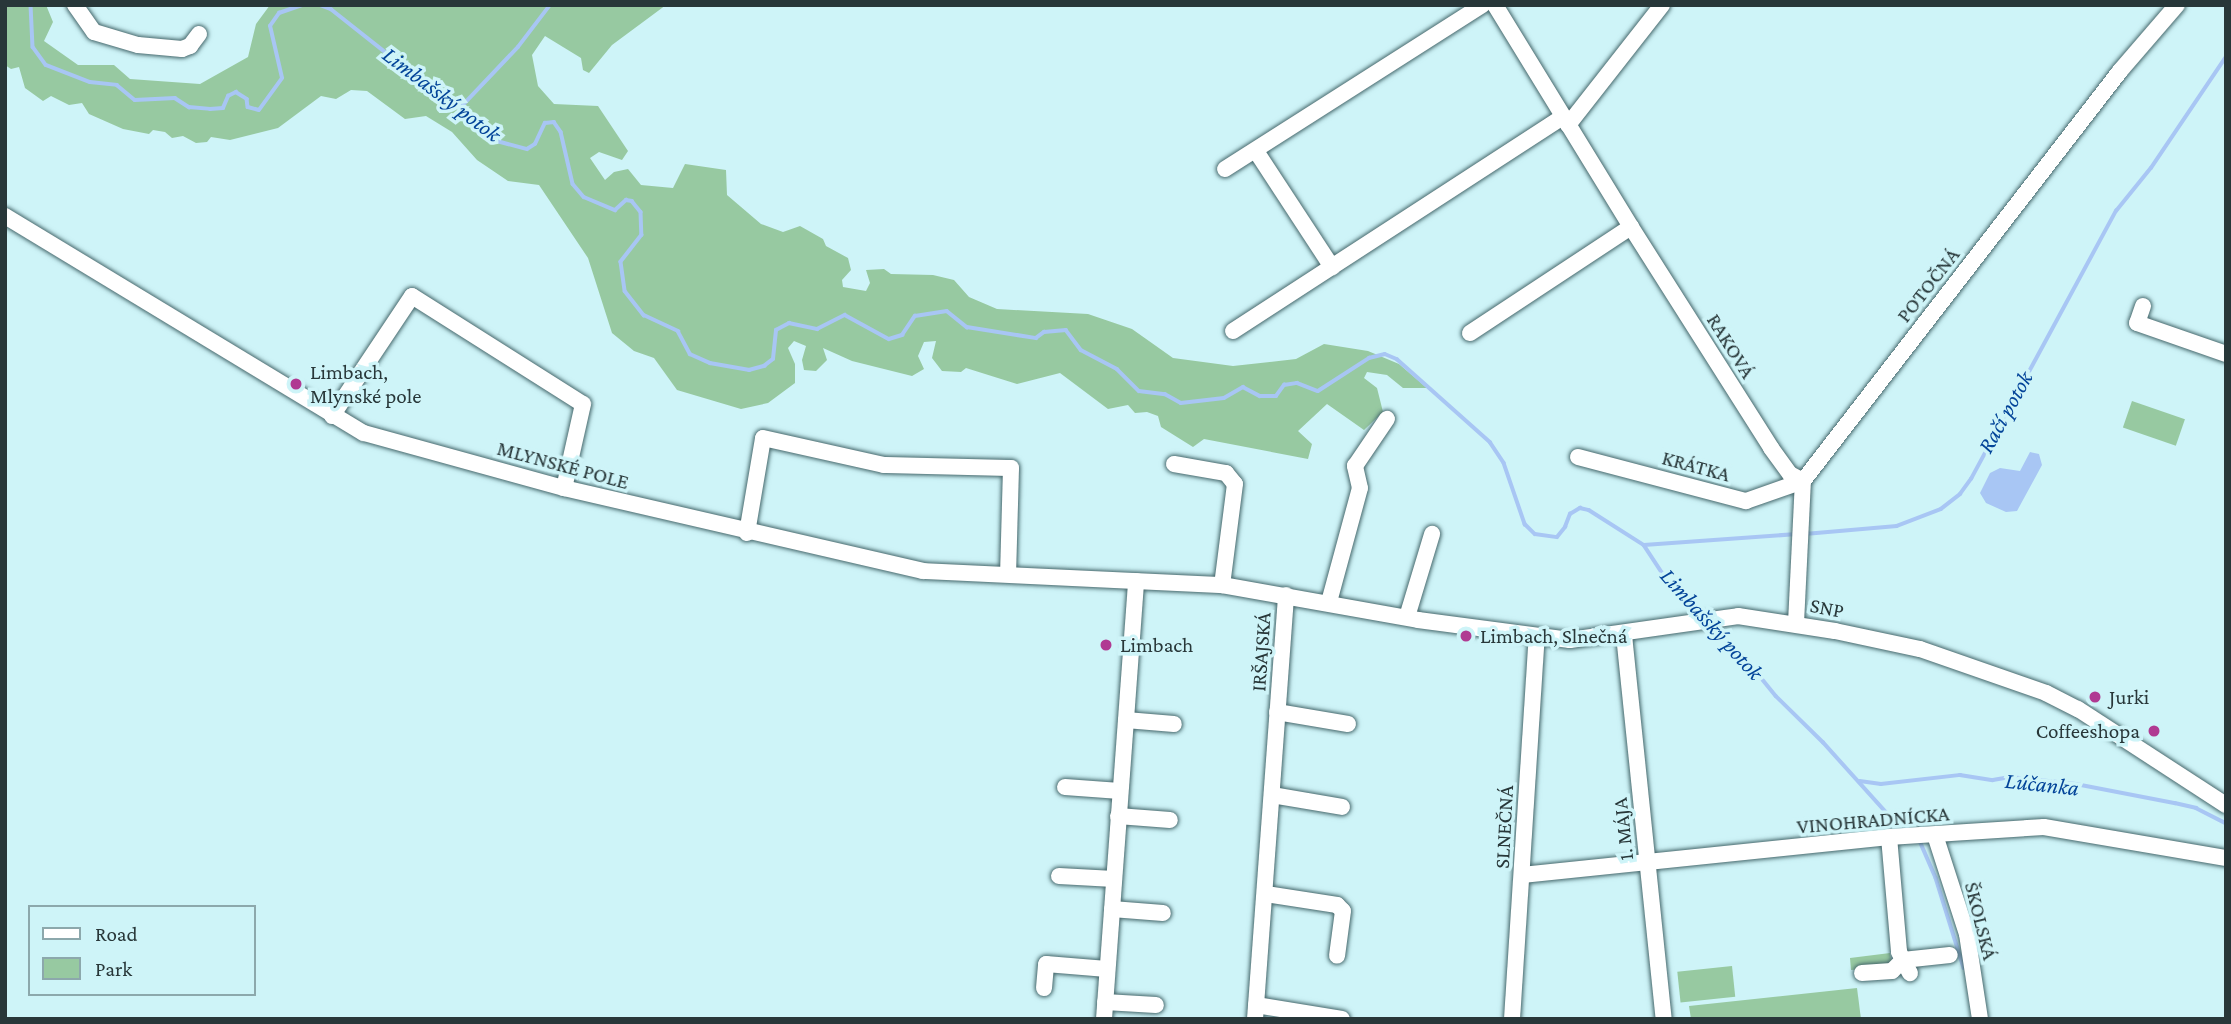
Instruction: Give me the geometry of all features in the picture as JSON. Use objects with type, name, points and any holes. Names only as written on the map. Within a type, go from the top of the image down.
[{"type":"street","points":[[75,5],[94,32],[138,45],[182,49],[190,46],[199,34]]},
{"type":"street","points":[[1224,169],[1482,5]]},
{"type":"street","name":"RAKOVÁ","points":[[1495,5],[1631,227],[1772,449],[1790,474],[1803,481]]},
{"type":"street","points":[[1233,331],[1566,121],[1662,5]]},
{"type":"street","name":"POTOČNÁ","points":[[1803,481],[2120,71],[2177,5]]},
{"type":"street","points":[[1256,151],[1332,267]]},
{"type":"street","name":"MLYNSKÉ POLE","points":[[5,216],[364,433],[564,488],[747,533],[923,570],[1222,585],[1286,594]]},
{"type":"street","points":[[1470,333],[1631,227]]},
{"type":"street","points":[[332,416],[412,296],[583,404],[564,488]]},
{"type":"street","points":[[2143,306],[2134,331],[2226,354]]},
{"type":"street","points":[[1329,602],[1360,488],[1354,466],[1387,419]]},
{"type":"street","points":[[747,533],[763,438],[884,465],[1011,468],[1008,574]]},
{"type":"street","name":"KRÁTKA","points":[[1578,457],[1746,501],[1803,481]]},
{"type":"street","points":[[1174,464],[1226,473],[1235,484],[1222,585]]},
{"type":"street","points":[[1796,623],[1803,481]]},
{"type":"street","points":[[1412,618],[1432,534]]},
{"type":"street","points":[[1104,1019],[1136,581]]},
{"type":"street","name":"SNP","points":[[1286,594],[1412,618],[1570,640],[1624,635],[1738,616],[1796,623],[1920,649],[2046,692],[2078,709],[2226,805]]},
{"type":"street","name":"IRŠAJSKÁ","points":[[1286,594],[1256,1012],[1342,1019]]},
{"type":"street","name":"1. MÁJA","points":[[1624,635],[1664,1019]]},
{"type":"street","name":"SLNEČNÁ","points":[[1512,1019],[1537,637]]},
{"type":"street","name":"IRŠAJSKÁ","points":[[1278,712],[1348,724]]},
{"type":"street","points":[[1126,719],[1174,723]]},
{"type":"street","points":[[1065,787],[1120,791]]},
{"type":"street","points":[[1272,795],[1342,807]]},
{"type":"street","points":[[1118,816],[1170,820]]},
{"type":"street","name":"VINOHRADNÍCKA","points":[[1522,875],[1889,837],[2044,827],[2226,858]]},
{"type":"street","name":"ŠKOLSKÁ","points":[[1923,835],[1967,933],[1980,1019]]},
{"type":"street","points":[[1889,837],[1897,945],[1907,966]]},
{"type":"street","points":[[1059,876],[1114,879]]},
{"type":"street","points":[[1266,894],[1337,905],[1343,911],[1337,956]]},
{"type":"street","points":[[1112,909],[1163,913]]},
{"type":"street","name":"ŠKOLSKÁ","points":[[1862,972],[1892,971],[1950,955]]},
{"type":"street","points":[[1044,988],[1046,964],[1108,969]]},
{"type":"street","points":[[1105,1002],[1156,1005]]},
{"type":"green space","points":[[5,5],[46,5],[53,22],[44,41],[78,65],[114,65],[130,79],[200,84],[248,57],[256,24],[270,5],[666,5],[612,45],[589,73],[583,70],[581,58],[545,36],[532,55],[538,86],[554,104],[598,106],[628,151],[622,160],[599,152],[590,158],[605,180],[614,172],[628,169],[641,185],[673,188],[685,164],[726,170],[727,195],[761,224],[783,232],[800,226],[823,239],[826,246],[848,258],[851,270],[842,280],[843,287],[866,291],[870,283],[866,270],[884,269],[891,274],[933,275],[954,280],[969,297],[997,309],[1088,314],[1132,329],[1173,358],[1233,366],[1296,359],[1324,344],[1368,351],[1399,364],[1427,388],[1403,388],[1387,375],[1367,372],[1364,378],[1377,388],[1383,412],[1364,430],[1327,404],[1298,431],[1312,444],[1308,459],[1204,439],[1193,447],[1161,427],[1158,416],[1147,412],[1135,413],[1128,405],[1108,409],[1060,373],[1017,384],[966,368],[961,372],[942,371],[932,358],[936,341],[924,342],[918,356],[924,369],[912,376],[852,361],[823,348],[827,360],[816,371],[804,370],[802,360],[806,346],[794,341],[788,348],[795,364],[795,383],[768,403],[741,409],[677,390],[654,358],[634,351],[612,333],[588,258],[539,185],[508,181],[477,160],[452,132],[426,116],[405,119],[367,91],[351,90],[336,99],[321,96],[278,128],[230,140],[211,137],[207,142],[196,143],[183,136],[172,138],[165,132],[153,130],[149,134],[123,129],[89,114],[82,103],[69,105],[51,96],[43,101],[25,88],[19,67],[11,69],[5,65]]},
{"type":"green space","points":[[2132,401],[2185,419],[2176,446],[2123,427]]},
{"type":"green space","points":[[1890,953],[1891,961],[1888,967],[1851,970],[1850,958]]},
{"type":"green space","points":[[1732,966],[1735,997],[1681,1003],[1677,972]]},
{"type":"green space","points":[[1857,988],[1861,1019],[1691,1019],[1689,1006]]},
{"type":"water","points":[[2030,452],[2039,454],[2042,465],[2017,511],[2006,512],[1986,503],[1980,493],[1990,473],[2000,468],[2020,471]]},
{"type":"waterway","name":"Limbašský potok","points":[[31,5],[33,47],[46,65],[90,82],[117,85],[135,100],[175,98],[189,107],[223,108],[228,96],[236,92],[247,99],[248,107],[259,110],[282,78],[270,26],[279,13],[302,5]]},
{"type":"waterway","name":"Limbašský potok","points":[[320,5],[331,9],[403,66],[462,106],[497,141],[527,149],[535,144],[545,123],[554,122],[561,132],[573,184],[584,197],[615,210],[626,200],[632,201],[641,212],[642,235],[621,262],[625,291],[644,315],[678,331],[690,354],[710,363],[749,370],[764,366],[773,359],[776,330],[789,323],[817,329],[845,315],[889,339],[902,335],[915,316],[947,311],[967,327],[1036,338],[1044,332],[1066,330],[1081,350],[1117,369],[1139,391],[1165,394],[1181,403],[1224,398],[1243,387],[1260,396],[1276,396],[1284,385],[1297,383],[1318,391],[1369,358],[1385,354],[1397,359],[1490,442],[1504,463],[1525,524],[1535,534],[1557,537],[1570,514],[1580,508],[1589,510],[1644,545],[1669,583],[1703,617]]},
{"type":"waterway","points":[[462,106],[518,47],[550,5]]},
{"type":"waterway","name":"Račí potok","points":[[1805,534],[1897,526],[1941,509],[1960,494],[1971,479],[2116,211],[2151,168],[2226,57]]},
{"type":"waterway","name":"Račí potok","points":[[1644,545],[1797,534]]},
{"type":"waterway","name":"Limbašský potok","points":[[1710,626],[1742,654],[1776,696],[1823,742],[1887,813],[1909,830]]},
{"type":"waterway","name":"Lúčanka","points":[[1860,781],[1881,784],[1960,775],[1993,780],[2010,777],[2076,784],[2196,808],[2226,823]]},
{"type":"waterway","name":"Limbašský potok","points":[[1920,841],[1936,878],[1964,968]]},
{"type":"place","name":"Limbach, Mlynské pole","points":[[296,384]]},
{"type":"place","name":"Limbach, Slnečná","points":[[1466,636]]},
{"type":"place","name":"Limbach","points":[[1106,645]]},
{"type":"place","name":"Jurki","points":[[2095,697]]},
{"type":"place","name":"Coffeeshopa","points":[[2154,731]]}]
